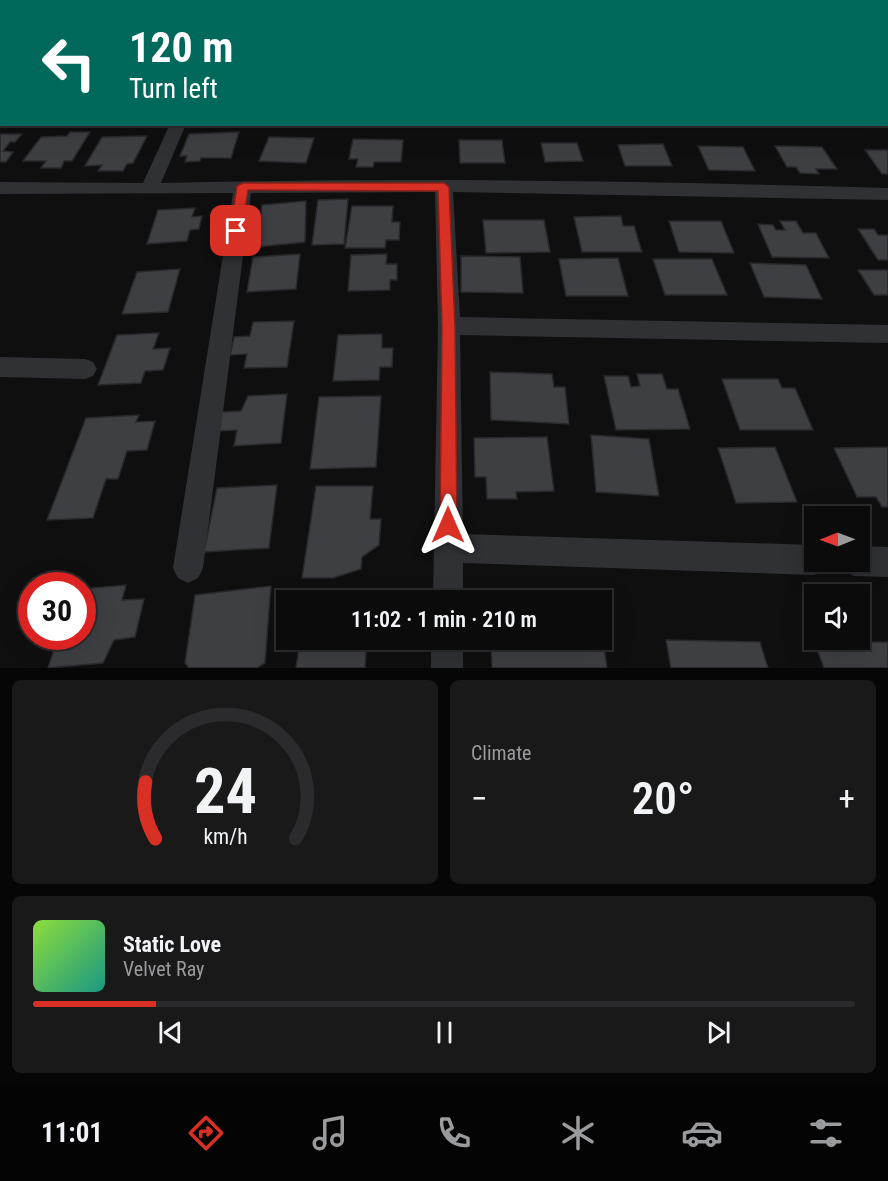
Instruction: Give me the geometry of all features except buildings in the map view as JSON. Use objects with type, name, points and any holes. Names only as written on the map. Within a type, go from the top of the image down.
[{"type":"street","points":[[149,189],[177,126]]},
{"type":"street","points":[[188,568],[243,186]]},
{"type":"street","points":[[0,188],[444,187],[888,194]]},
{"type":"street","points":[[444,187],[449,326],[448,590]]},
{"type":"street","points":[[449,326],[888,334]]},
{"type":"street","points":[[0,367],[85,369]]},
{"type":"street","points":[[448,548],[804,560]]},
{"type":"street","points":[[870,561],[888,562]]},
{"type":"street","points":[[447,650],[447,668]]},
{"type":"route","points":[[236,231],[243,186],[444,187],[449,326],[448,525]]}]
